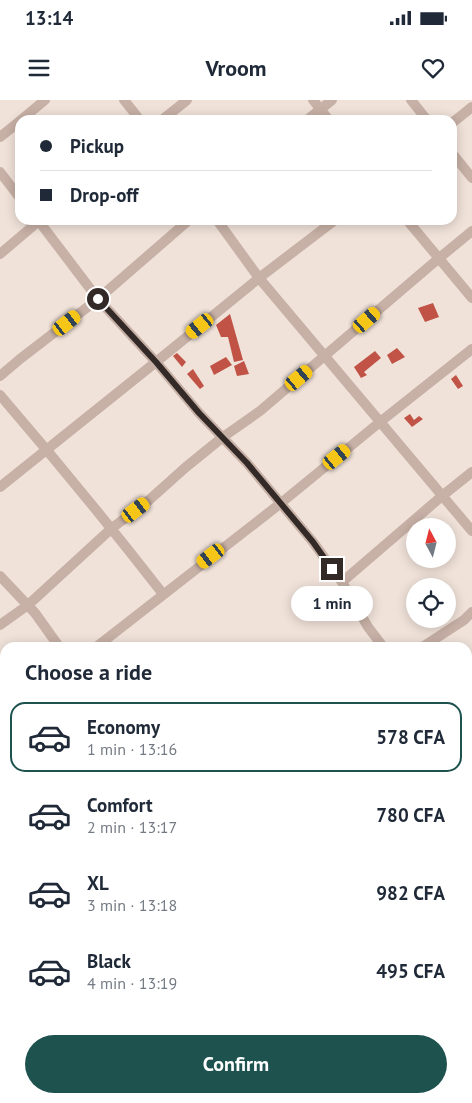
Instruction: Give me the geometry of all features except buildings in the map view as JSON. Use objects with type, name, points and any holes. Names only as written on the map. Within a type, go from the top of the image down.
[{"type":"street","points":[[26,115],[45,100]]},
{"type":"street","points":[[124,100],[136,115]]},
{"type":"street","points":[[168,115],[187,100]]},
{"type":"street","points":[[313,100],[325,115]]},
{"type":"street","points":[[313,115],[332,100]]},
{"type":"street","points":[[411,100],[423,115]]},
{"type":"street","points":[[457,119],[472,107]]},
{"type":"street","points":[[0,137],[15,124]]},
{"type":"street","points":[[457,159],[472,178]]},
{"type":"street","points":[[0,172],[15,192]]},
{"type":"street","points":[[0,254],[33,225]]},
{"type":"street","points":[[43,225],[98,299],[156,362],[199,413],[247,463],[313,542],[342,582],[368,627],[379,642]]},
{"type":"street","points":[[0,376],[98,299],[183,225]]},
{"type":"street","points":[[221,225],[259,278],[472,531]]},
{"type":"street","points":[[0,487],[328,225]]},
{"type":"street","points":[[411,225],[472,298]]},
{"type":"street","points":[[0,625],[28,605],[112,528],[148,501],[223,437],[260,411],[472,231]]},
{"type":"street","points":[[102,642],[280,503],[472,349]]},
{"type":"street","points":[[0,395],[112,528],[163,594]]},
{"type":"street","points":[[342,582],[472,472]]},
{"type":"street","points":[[0,576],[35,613],[56,642]]},
{"type":"street","points":[[430,642],[464,620],[472,612]]},
{"type":"route","points":[[98,299],[156,362],[199,413],[236,450],[313,542],[332,569]]}]
